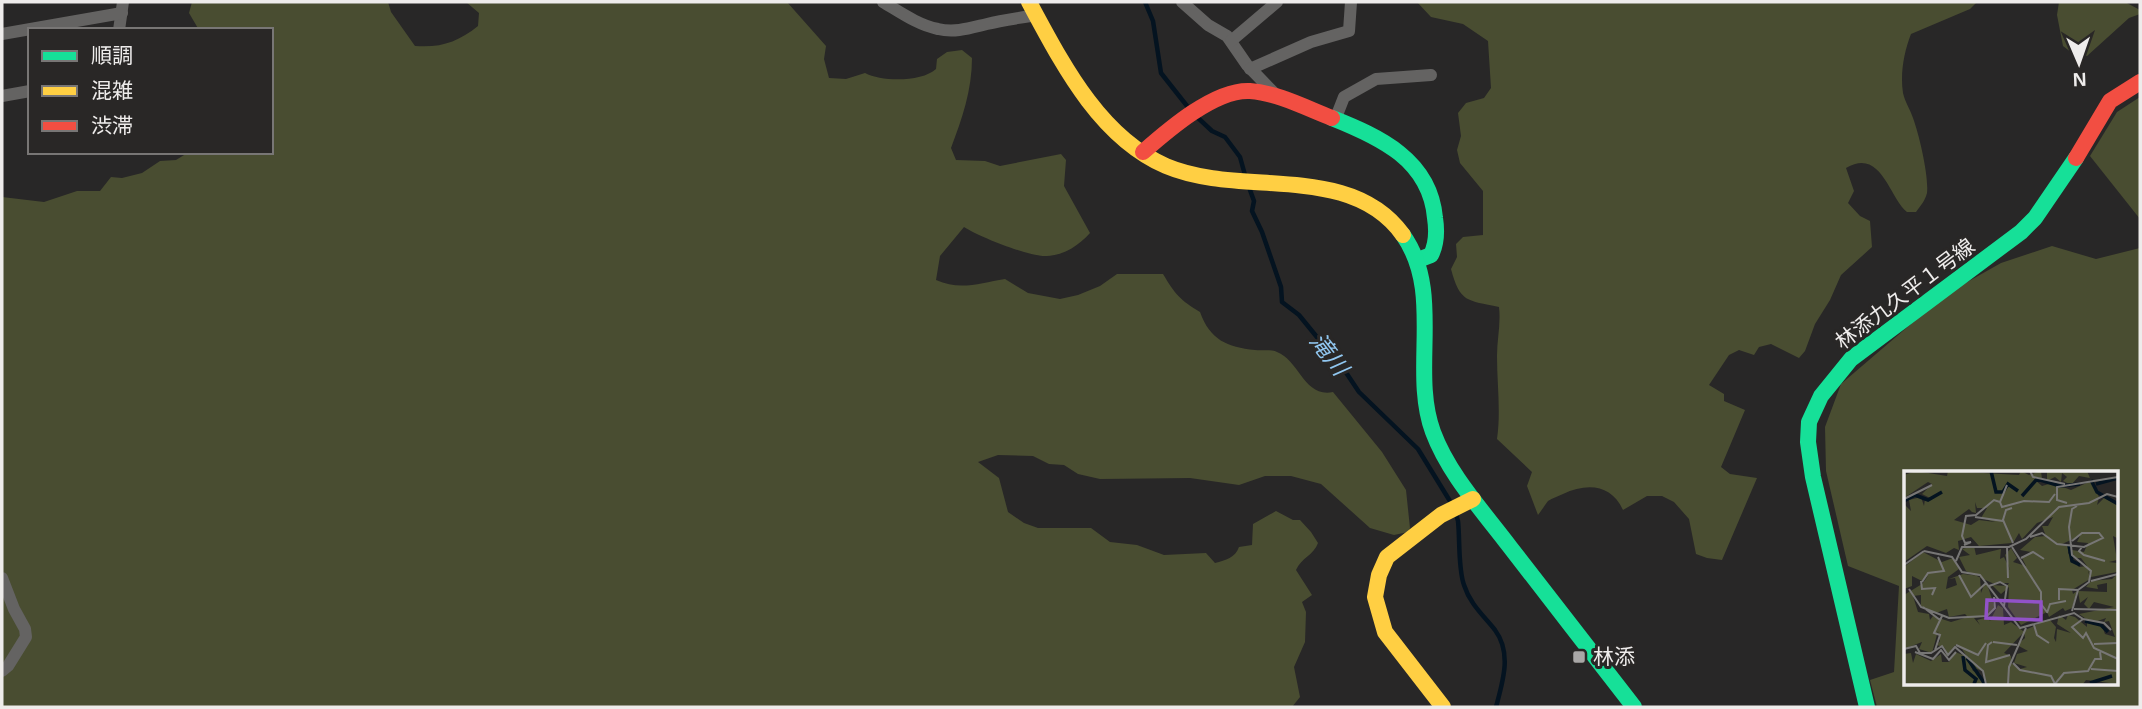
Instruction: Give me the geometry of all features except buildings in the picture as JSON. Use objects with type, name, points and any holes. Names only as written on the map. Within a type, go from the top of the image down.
[{"type":"main road","points":[[1033,8],[1068,75],[1084,97],[1112,128],[1163,165],[1184,173],[1225,182],[1321,188],[1346,193],[1363,200],[1392,220],[1404,234],[1418,260],[1425,294],[1424,363],[1427,411],[1437,442],[1454,473],[1629,705]]},
{"type":"main road","name":"林添九久平１号線","points":[[1867,707],[1813,477],[1808,424],[1832,379],[1851,359],[2021,232],[2035,218],[2078,155],[2110,101],[2140,82]]},
{"type":"main road","points":[[1143,152],[1155,140],[1228,93],[1250,90],[1335,120],[1401,152],[1412,162],[1429,187],[1434,202],[1437,240],[1431,254],[1418,260]]},
{"type":"main road","points":[[1443,707],[1385,632],[1375,597],[1379,575],[1387,557],[1441,515],[1473,499]]},
{"type":"street","points":[[883,2],[936,29],[948,30],[968,30],[1033,8]]},
{"type":"street","points":[[1182,2],[1231,41],[1250,69],[1280,99]]},
{"type":"street","points":[[1231,41],[1277,2]]},
{"type":"street","points":[[1250,69],[1311,42],[1349,31],[1351,2]]},
{"type":"street","points":[[30,28],[123,8],[119,28]]},
{"type":"street","points":[[2,34],[28,28]]},
{"type":"street","points":[[1335,120],[1345,97],[1376,79],[1431,75]]},
{"type":"street","points":[[2,96],[28,91]]},
{"type":"street","points":[[2,578],[26,637],[2,671]]},
{"type":"green space","points":[[192,2],[388,2],[391,12],[415,46],[424,46],[449,43],[478,26],[479,13],[466,2],[787,2],[826,46],[824,59],[829,78],[846,79],[865,73],[881,78],[912,78],[936,69],[937,59],[947,52],[962,50],[972,58],[972,70],[966,104],[951,148],[956,160],[985,161],[1000,166],[1061,154],[1066,160],[1064,186],[1090,233],[1071,249],[1047,256],[1005,246],[964,227],[940,256],[936,280],[962,286],[1005,279],[1028,293],[1060,299],[1100,286],[1117,274],[1163,274],[1178,296],[1200,312],[1214,336],[1245,349],[1277,352],[1285,356],[1315,389],[1333,392],[1382,452],[1406,490],[1410,528],[1408,532],[1394,535],[1370,528],[1321,484],[1291,476],[1265,476],[1239,485],[1190,478],[1100,479],[1078,474],[1064,465],[1049,464],[1033,456],[998,455],[978,462],[999,478],[1008,512],[1024,523],[1038,528],[1091,528],[1110,542],[1137,545],[1164,555],[1206,553],[1215,563],[1233,556],[1239,547],[1252,545],[1253,524],[1276,511],[1293,520],[1300,520],[1318,543],[1296,570],[1312,595],[1302,602],[1306,612],[1305,642],[1294,667],[1300,697],[1292,707],[2,707],[2,674],[26,646],[15,602],[2,569],[2,197],[44,202],[77,191],[100,191],[111,177],[122,178],[142,173],[160,161],[176,160],[186,154],[273,154],[273,28],[198,28],[189,13]]},
{"type":"green space","points":[[1417,2],[1977,2],[1970,9],[1911,34],[1906,48],[1902,70],[1903,93],[1918,134],[1926,176],[1927,193],[1921,205],[1916,212],[1907,212],[1883,176],[1868,164],[1858,163],[1846,168],[1854,191],[1848,203],[1860,216],[1870,221],[1872,247],[1841,275],[1815,324],[1805,351],[1799,358],[1771,344],[1759,347],[1754,355],[1739,350],[1729,355],[1709,385],[1724,394],[1724,401],[1745,410],[1721,467],[1730,474],[1757,478],[1722,560],[1696,554],[1689,519],[1674,502],[1662,496],[1647,496],[1623,510],[1618,501],[1605,491],[1598,488],[1581,488],[1548,501],[1538,515],[1527,486],[1532,472],[1497,439],[1499,307],[1466,298],[1458,288],[1451,269],[1457,257],[1456,244],[1463,237],[1483,235],[1483,191],[1460,163],[1457,150],[1461,136],[1458,113],[1466,103],[1484,98],[1491,88],[1488,41],[1463,24],[1431,17]]},
{"type":"green space","points":[[2059,2],[2125,2],[2140,10],[2140,14],[2129,18],[2087,56],[2072,53],[2063,46],[2057,15]]},
{"type":"green space","points":[[2140,97],[2140,219],[2090,156],[2117,112]]},
{"type":"green space","points":[[2052,246],[2096,259],[2140,248],[2140,707],[1877,707],[1870,680],[1894,672],[1899,586],[1848,566],[1826,471],[1825,427],[1841,384],[1946,294],[2001,263]]},
{"type":"green space","points":[[2,587],[22,636],[2,667]]},
{"type":"waterway","name":"滝川","points":[[1145,2],[1153,21],[1161,73],[1191,111]]},
{"type":"waterway","name":"滝川","points":[[1197,117],[1212,131],[1225,137],[1240,157],[1245,175]]},
{"type":"waterway","name":"滝川","points":[[1250,190],[1254,201],[1252,211],[1281,287],[1282,302],[1299,315],[1359,392],[1418,449],[1453,506]]},
{"type":"waterway","name":"滝川","points":[[1456,514],[1464,585],[1473,604],[1495,630],[1503,648],[1504,667],[1496,707]]},
{"type":"traffic: fast","points":[[1332,118],[1368,133],[1400,153],[1424,181],[1431,198],[1436,237],[1431,255],[1418,260]]},
{"type":"traffic: fast","points":[[1867,707],[1813,477],[1808,442],[1809,422],[1821,396],[1851,359],[2021,232],[2035,218],[2076,158]]},
{"type":"traffic: fast","points":[[1403,235],[1415,258],[1422,282],[1424,383],[1427,408],[1440,448],[1467,492],[1634,707]]},
{"type":"traffic: slow","points":[[1029,2],[1085,96],[1121,137],[1142,153],[1166,166],[1196,175],[1324,189],[1354,197],[1381,212],[1403,235]]},
{"type":"traffic: slow","points":[[1443,707],[1385,632],[1375,597],[1379,575],[1387,557],[1441,515],[1473,499]]},
{"type":"traffic: jam","points":[[2076,158],[2110,101],[2140,82]]},
{"type":"traffic: jam","points":[[1143,152],[1193,113],[1236,92],[1250,91],[1271,95],[1332,118]]},
{"type":"place","name":"林添","points":[[1579,657]]}]
